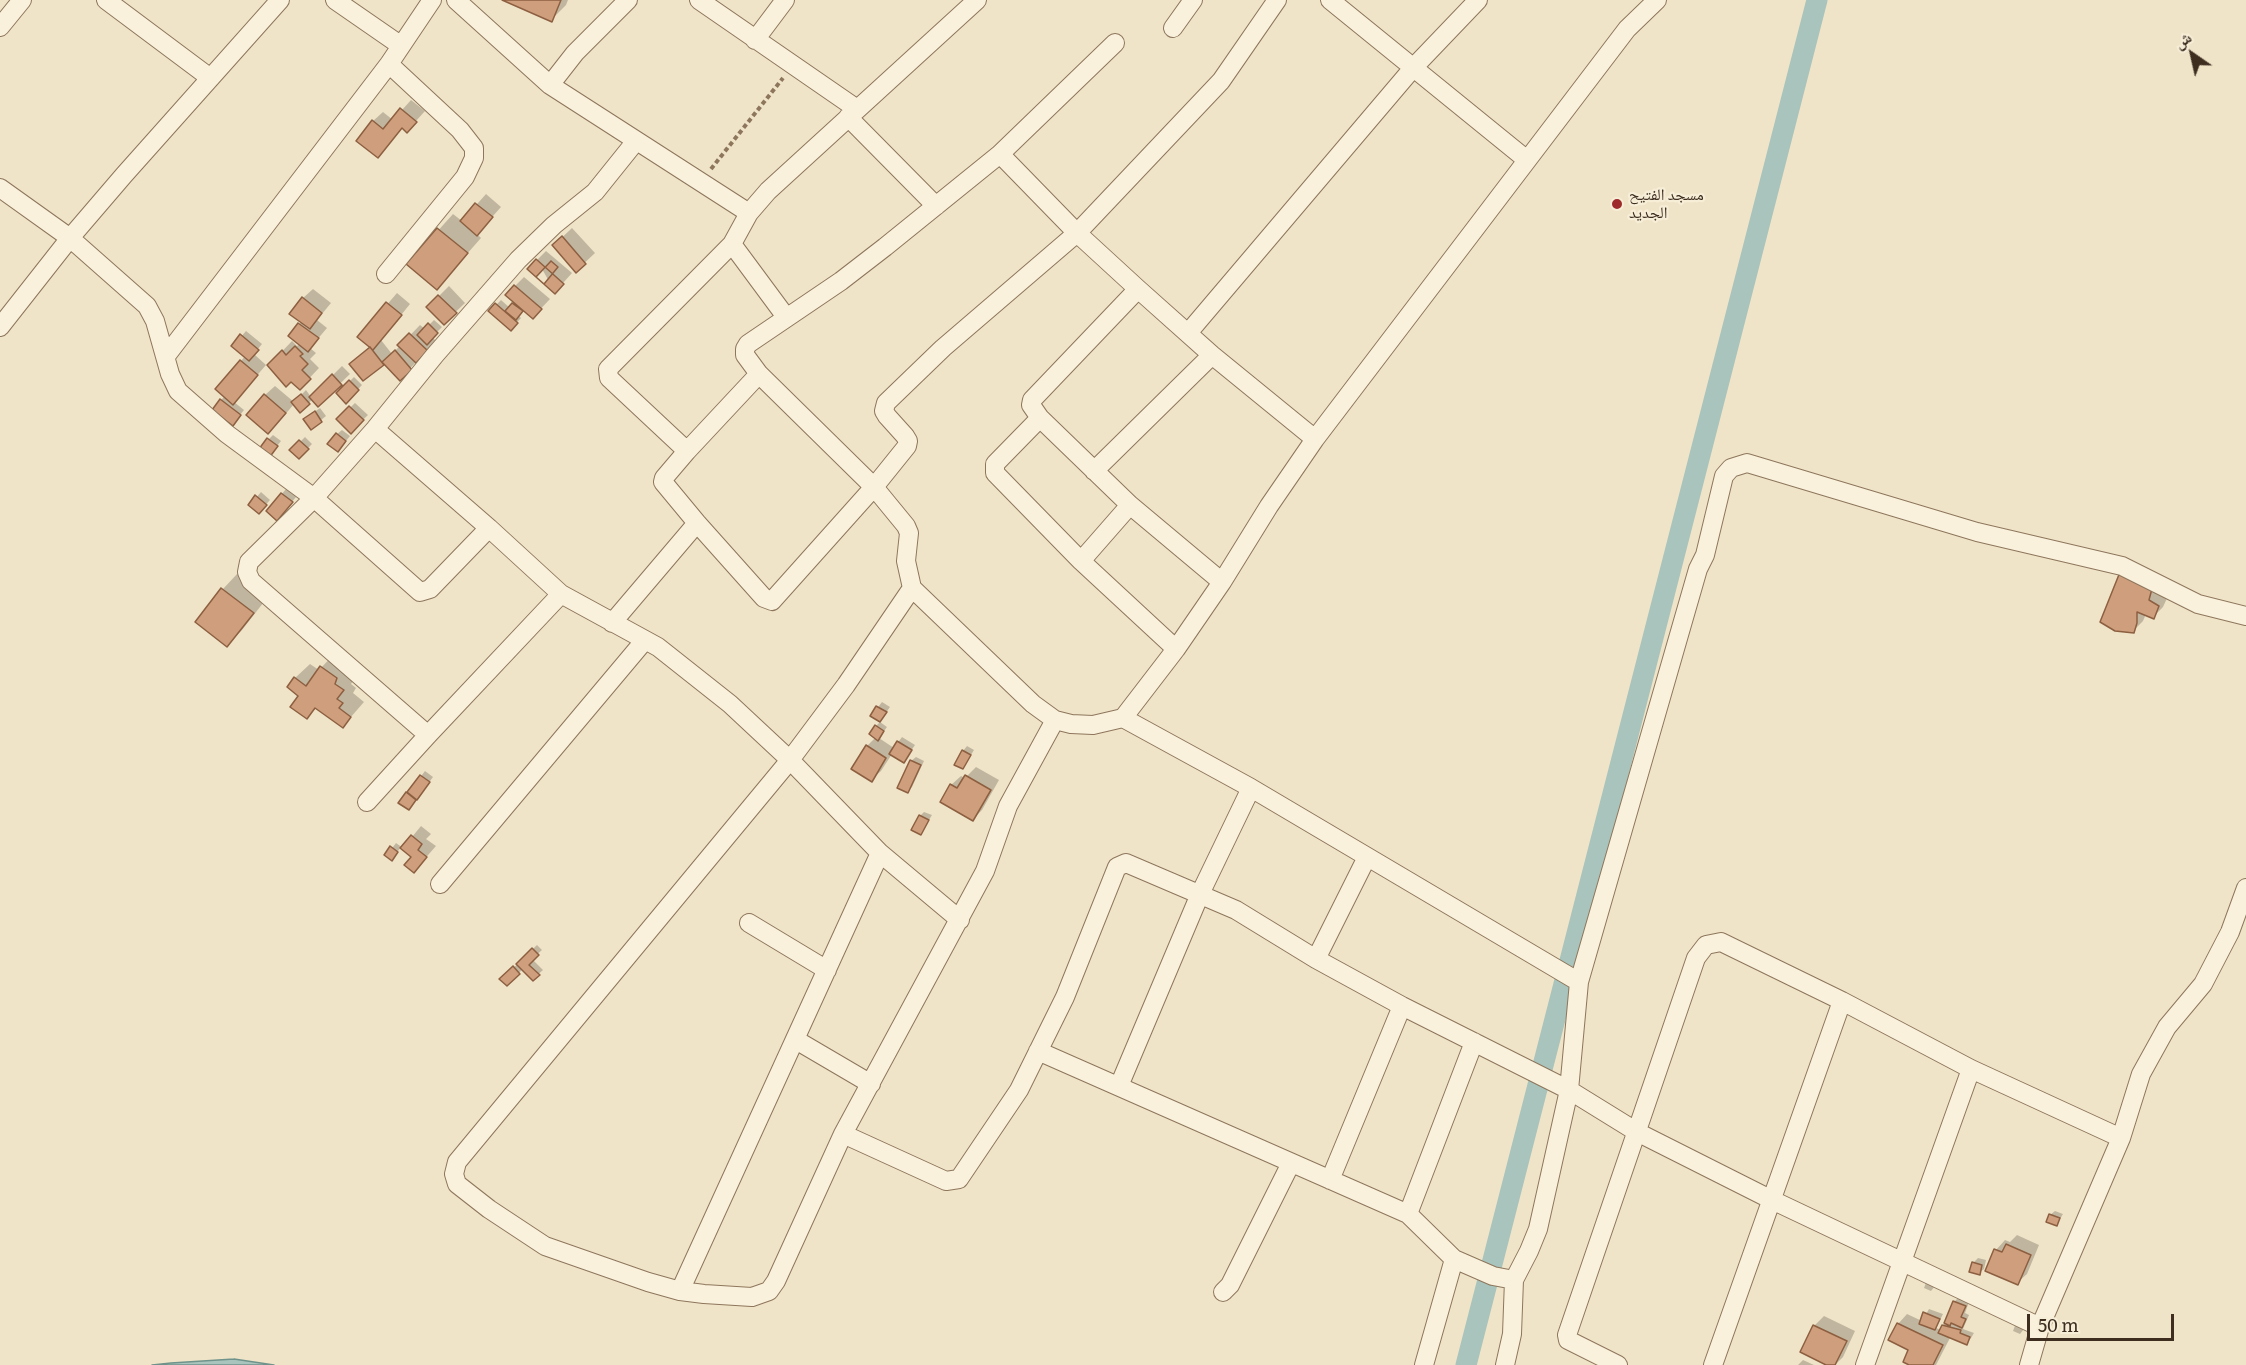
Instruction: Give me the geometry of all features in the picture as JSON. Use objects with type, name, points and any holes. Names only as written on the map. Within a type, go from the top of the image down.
[{"type":"street","points":[[0,27],[22,0]]},
{"type":"street","points":[[106,0],[209,77]]},
{"type":"street","points":[[0,327],[70,238],[209,77],[280,0]]},
{"type":"street","points":[[335,0],[400,45]]},
{"type":"street","points":[[166,356],[388,64],[432,0]]},
{"type":"street","points":[[456,0],[550,85],[749,213]]},
{"type":"street","points":[[550,85],[575,53],[628,0]]},
{"type":"street","points":[[699,0],[793,66],[852,113],[936,206]]},
{"type":"street","points":[[755,40],[785,0]]},
{"type":"street","points":[[687,451],[609,378],[608,369],[732,244],[749,213],[775,184],[977,0]]},
{"type":"street","points":[[1173,28],[1193,0]]},
{"type":"street","points":[[759,374],[687,451],[663,482],[764,598],[771,601],[874,487],[907,446],[908,441],[884,411],[886,403],[943,348],[1077,232],[1221,81],[1277,0]]},
{"type":"street","points":[[1330,0],[1527,160]]},
{"type":"street","points":[[1188,333],[1413,68],[1478,0]]},
{"type":"street","points":[[1115,43],[1000,154],[841,281],[786,317],[748,344],[745,349],[745,355],[759,374],[874,487],[909,529],[906,561],[912,588],[1032,704],[1055,720],[1071,724],[1093,725],[1123,718],[1176,649],[1315,439],[1627,29],[1657,0]]},
{"type":"street","points":[[386,274],[465,177],[474,158],[474,148],[460,130],[388,64]]},
{"type":"street","points":[[428,735],[251,581],[247,572],[249,562],[314,498],[518,260],[554,225],[595,192],[636,141]]},
{"type":"street","points":[[1000,154],[1077,232],[1138,289],[1212,355],[1315,439]]},
{"type":"street","points":[[0,188],[70,238],[147,306],[155,321],[178,391],[227,434],[314,498],[420,592],[430,589],[489,528]]},
{"type":"street","points":[[732,244],[786,317]]},
{"type":"street","points":[[1138,289],[1032,400],[1032,409],[1130,505],[1222,582]]},
{"type":"street","points":[[1094,471],[1212,355]]},
{"type":"street","points":[[1040,418],[994,464],[995,473],[1081,561],[1176,649]]},
{"type":"street","points":[[375,429],[561,594],[612,624],[645,640],[677,660],[707,685],[790,760],[880,853],[960,920]]},
{"type":"street","points":[[1505,1365],[1512,1334],[1514,1280],[1538,1228],[1569,1090],[1579,982],[1698,569],[1705,555],[1724,476],[1731,468],[1747,463],[1977,532],[2122,566],[2198,604],[2246,616]]},
{"type":"street","points":[[1081,561],[1130,505]]},
{"type":"street","points":[[612,624],[697,523]]},
{"type":"street","points":[[912,588],[846,685],[790,760],[464,1153],[454,1167],[455,1178],[461,1188],[545,1246],[648,1282],[680,1291],[752,1297],[769,1291],[776,1281],[843,1134],[985,871],[1008,806],[1055,720]]},
{"type":"street","points":[[368,802],[561,594]]},
{"type":"street","points":[[440,884],[645,640]]},
{"type":"street","points":[[1123,718],[1251,788],[1579,982]]},
{"type":"street","points":[[1119,1086],[1200,894],[1251,788]]},
{"type":"street","points":[[680,1291],[880,853]]},
{"type":"street","points":[[1316,959],[1367,857]]},
{"type":"street","points":[[843,1134],[946,1181],[959,1179],[1019,1090],[1065,997],[1091,929],[1120,865],[1126,863],[1236,910],[1316,959],[1402,1006],[1569,1090],[1637,1132],[1772,1200],[2040,1327]]},
{"type":"street","points":[[2029,1365],[2040,1327],[2121,1138],[2141,1074],[2167,1027],[2203,984],[2230,932],[2246,888]]},
{"type":"street","points":[[748,923],[827,970]]},
{"type":"street","points":[[1618,1365],[1568,1340],[1567,1335],[1696,957],[1706,945],[1721,942],[1842,1001],[1971,1070],[2121,1138]]},
{"type":"street","points":[[1713,1365],[1842,1001]]},
{"type":"street","points":[[1330,1180],[1402,1006]]},
{"type":"street","points":[[795,1040],[871,1084]]},
{"type":"street","points":[[1408,1214],[1473,1042]]},
{"type":"street","points":[[1038,1051],[1408,1214],[1454,1259],[1493,1276],[1514,1280]]},
{"type":"street","points":[[1865,1365],[1971,1070]]},
{"type":"street","points":[[1223,1292],[1230,1285],[1291,1163]]},
{"type":"street","points":[[1424,1365],[1454,1259]]},
{"type":"path","points":[[701,182],[793,66]]},
{"type":"water","points":[[234,1359],[274,1365],[152,1365],[171,1363]]},
{"type":"building","points":[[502,0],[561,0],[552,22]]},
{"type":"building","points":[[400,108],[417,122],[407,133],[402,128],[378,158],[356,141],[372,120],[383,129]]},
{"type":"building","points":[[475,203],[493,217],[477,236],[460,221]]},
{"type":"building","points":[[437,228],[468,253],[437,290],[406,264]]},
{"type":"building","points":[[562,236],[586,264],[576,273],[552,245]]},
{"type":"building","points":[[536,259],[564,284],[555,294],[527,269]]},
{"type":"building","points":[[551,261],[558,267],[544,284],[536,277]]},
{"type":"building","points":[[514,285],[542,309],[533,319],[505,295]]},
{"type":"building","points":[[438,295],[457,313],[444,325],[426,307]]},
{"type":"building","points":[[302,297],[322,313],[310,329],[289,314]]},
{"type":"building","points":[[386,302],[402,315],[373,350],[357,337]]},
{"type":"building","points":[[495,303],[518,323],[511,331],[488,311]]},
{"type":"building","points":[[512,303],[523,311],[516,320],[505,311]]},
{"type":"building","points":[[298,323],[319,338],[308,352],[288,336]]},
{"type":"building","points":[[428,323],[438,333],[427,345],[417,335]]},
{"type":"building","points":[[409,333],[428,351],[416,363],[397,345]]},
{"type":"building","points":[[240,334],[259,350],[249,361],[231,346]]},
{"type":"building","points":[[295,346],[303,354],[300,356],[308,364],[302,370],[311,379],[300,390],[291,382],[286,387],[267,365],[282,350],[286,355]]},
{"type":"building","points":[[370,347],[384,365],[363,381],[349,364]]},
{"type":"building","points":[[395,350],[412,370],[400,381],[382,362]]},
{"type":"building","points":[[240,360],[258,375],[233,405],[215,389]]},
{"type":"building","points":[[332,374],[342,385],[318,407],[309,397]]},
{"type":"building","points":[[349,380],[359,390],[346,404],[336,393]]},
{"type":"building","points":[[264,394],[286,413],[268,434],[246,415]]},
{"type":"building","points":[[301,394],[310,404],[300,413],[291,402]]},
{"type":"building","points":[[220,399],[241,415],[233,426],[212,410]]},
{"type":"building","points":[[349,406],[364,420],[351,434],[336,419]]},
{"type":"building","points":[[315,411],[322,422],[311,430],[303,419]]},
{"type":"building","points":[[336,433],[346,441],[338,452],[327,444]]},
{"type":"building","points":[[267,438],[278,446],[269,458],[259,449]]},
{"type":"building","points":[[299,440],[309,449],[299,459],[289,450]]},
{"type":"building","points":[[281,493],[293,502],[277,521],[266,511]]},
{"type":"building","points":[[255,495],[267,505],[259,514],[248,505]]},
{"type":"building","points":[[2120,572],[2153,585],[2149,600],[2159,606],[2154,619],[2137,612],[2134,633],[2115,631],[2100,622]]},
{"type":"building","points":[[221,588],[254,613],[227,647],[195,622]]},
{"type":"building","points":[[320,666],[337,678],[335,684],[344,690],[337,699],[343,703],[339,708],[351,717],[343,728],[315,708],[307,719],[290,707],[298,696],[287,687],[294,677],[306,686]]},
{"type":"building","points":[[876,706],[887,712],[880,722],[870,716]]},
{"type":"building","points":[[875,725],[884,731],[878,741],[869,734]]},
{"type":"building","points":[[897,741],[912,750],[904,763],[889,754]]},
{"type":"building","points":[[866,745],[886,758],[872,782],[851,769]]},
{"type":"building","points":[[962,750],[971,755],[963,769],[954,765]]},
{"type":"building","points":[[910,760],[921,765],[908,793],[897,788]]},
{"type":"building","points":[[420,775],[430,782],[417,800],[407,792]]},
{"type":"building","points":[[965,775],[991,790],[973,821],[940,802],[950,784],[957,788]]},
{"type":"building","points":[[406,792],[416,800],[409,810],[398,803]]},
{"type":"building","points":[[919,815],[929,820],[921,835],[911,830]]},
{"type":"building","points":[[411,835],[422,844],[418,850],[427,857],[414,873],[404,865],[411,857],[400,848]]},
{"type":"building","points":[[390,846],[398,852],[392,861],[384,855]]},
{"type":"building","points":[[532,948],[539,955],[529,965],[540,975],[533,981],[516,964]]},
{"type":"building","points":[[513,966],[520,974],[507,986],[499,979]]},
{"type":"building","points":[[2049,1214],[2060,1218],[2057,1226],[2046,1222]]},
{"type":"building","points":[[2006,1244],[2031,1255],[2018,1285],[1985,1271],[1994,1249],[2002,1252]]},
{"type":"building","points":[[1972,1262],[1982,1265],[1980,1275],[1969,1272]]},
{"type":"building","points":[[1953,1301],[1966,1306],[1961,1317],[1966,1319],[1962,1328],[1951,1323],[1950,1326],[1944,1323]]},
{"type":"building","points":[[1923,1312],[1940,1319],[1935,1330],[1919,1324]]},
{"type":"building","points":[[1897,1323],[1943,1345],[1933,1365],[1909,1365],[1903,1362],[1908,1350],[1888,1340]]},
{"type":"building","points":[[1813,1325],[1847,1341],[1835,1365],[1826,1365],[1800,1352]]},
{"type":"building","points":[[1942,1325],[1961,1330],[1960,1333],[1970,1337],[1967,1345],[1938,1333]]},
{"type":"waterway","points":[[1466,1365],[1817,0]]},
{"type":"place","name":"مسجد الفتيح الجديد","points":[[1617,204]]}]
